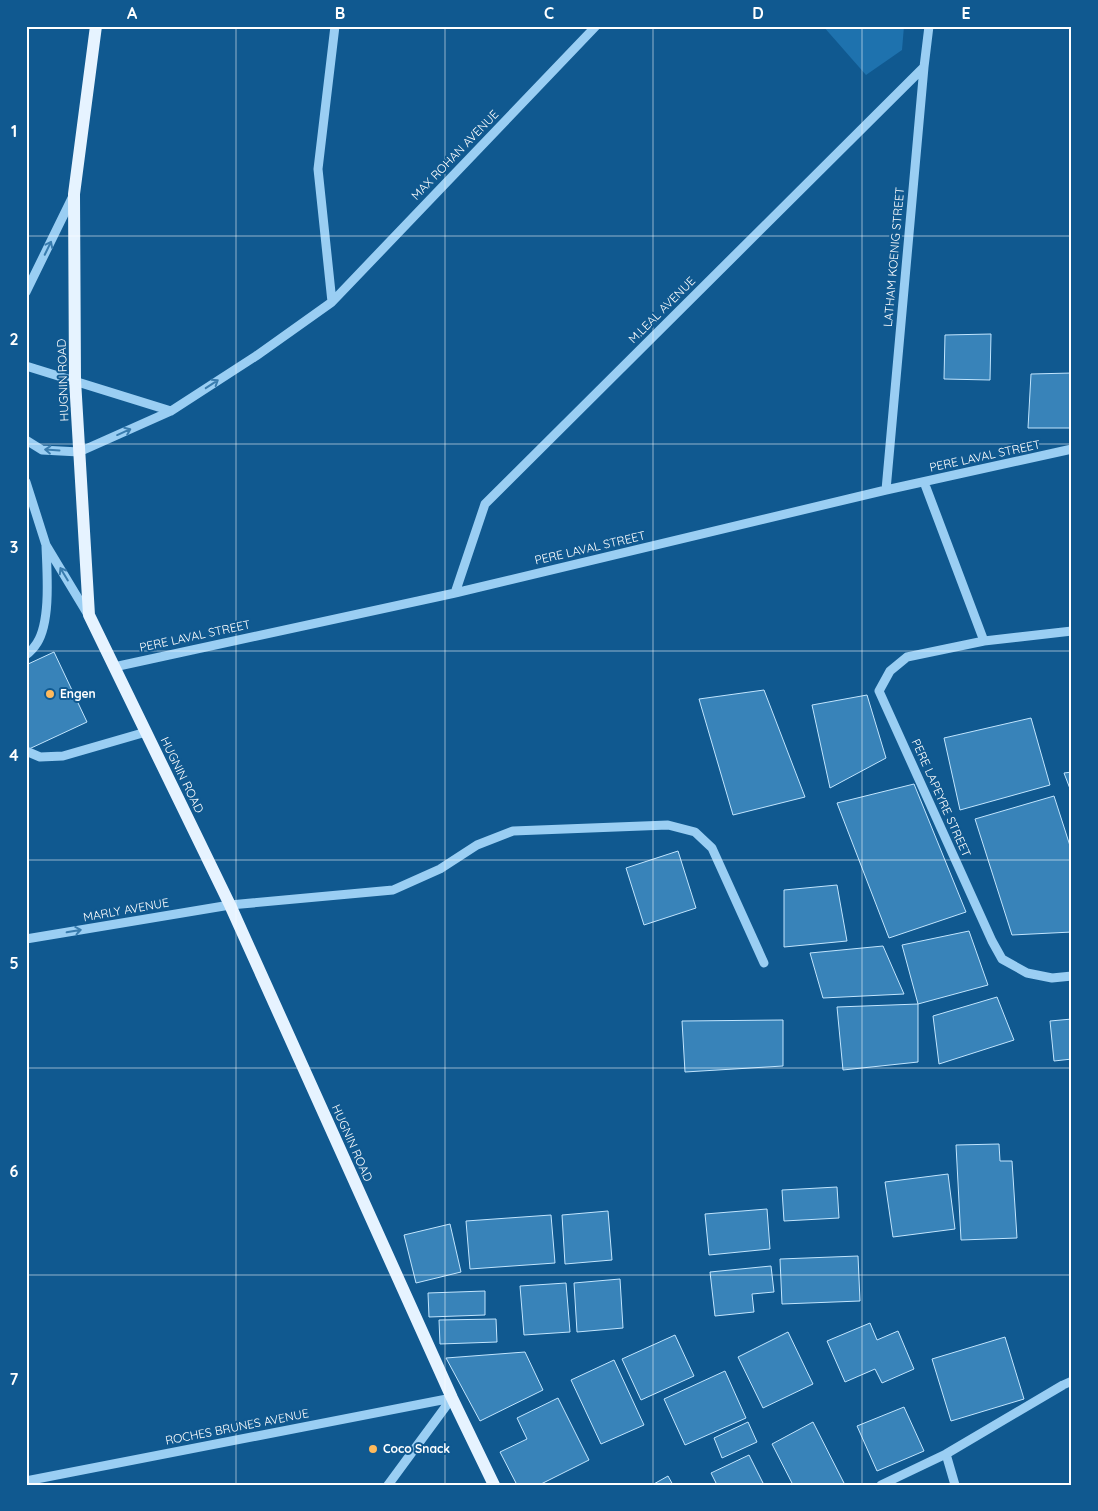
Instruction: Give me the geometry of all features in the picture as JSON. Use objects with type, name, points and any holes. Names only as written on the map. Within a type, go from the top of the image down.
[{"type":"main road","name":"HUGNIN ROAD","points":[[96,26],[74,194],[75,380],[89,615],[230,904],[452,1398],[494,1485]]},
{"type":"street","points":[[332,302],[318,170],[335,26]]},
{"type":"street","name":"MAX ROHAN AVENUE","points":[[79,452],[171,411],[256,356],[332,302],[596,26]]},
{"type":"street","name":"LATHAM KOENIG STREET","points":[[886,490],[929,26]]},
{"type":"street","name":"M.LEAL AVENUE","points":[[455,593],[485,504],[924,66]]},
{"type":"street","points":[[26,292],[74,194]]},
{"type":"street","points":[[26,366],[171,411]]},
{"type":"street","points":[[26,440],[42,450],[79,452]]},
{"type":"street","name":"PERE LAVAL STREET","points":[[114,667],[455,593],[886,490],[1072,450]]},
{"type":"street","points":[[26,482],[46,545],[89,615]]},
{"type":"street","points":[[924,482],[984,641]]},
{"type":"street","points":[[26,655],[37,642],[44,622],[48,586],[46,545]]},
{"type":"street","name":"PERE LAPEYRE STREET","points":[[1072,631],[984,641],[906,658],[890,671],[879,691],[992,941],[1002,959],[1027,973],[1052,978],[1072,976]]},
{"type":"street","points":[[26,751],[40,757],[64,756],[146,732]]},
{"type":"street","name":"MARLY AVENUE","points":[[26,939],[230,904],[393,890],[440,869],[477,845],[513,831],[668,824],[695,832],[712,848],[764,963]]},
{"type":"street","points":[[881,1485],[946,1454],[1072,1381]]},
{"type":"street","points":[[388,1485],[452,1398]]},
{"type":"street","name":"ROCHES BRUNES AVENUE","points":[[27,1483],[452,1398]]},
{"type":"street","points":[[946,1454],[955,1485]]},
{"type":"shaded area","points":[[823,26],[904,26],[902,50],[866,75]]},
{"type":"building","points":[[991,334],[990,380],[944,379],[945,335]]},
{"type":"building","points":[[1072,373],[1072,428],[1028,428],[1031,374]]},
{"type":"building","name":"Engen","points":[[54,652],[87,722],[29,749],[26,742],[26,665]]},
{"type":"building","points":[[764,690],[805,797],[733,815],[699,699]]},
{"type":"building","points":[[867,695],[886,758],[830,788],[812,705]]},
{"type":"building","points":[[1031,718],[1050,785],[960,810],[944,738]]},
{"type":"building","points":[[1072,772],[1072,794],[1064,773]]},
{"type":"building","points":[[914,784],[966,912],[889,938],[837,803]]},
{"type":"building","points":[[1054,796],[1072,852],[1072,932],[1012,935],[975,819]]},
{"type":"building","points":[[678,851],[696,908],[644,925],[626,868]]},
{"type":"building","points":[[837,885],[847,941],[784,947],[784,890]]},
{"type":"building","points":[[969,931],[988,985],[918,1004],[902,945]]},
{"type":"building","points":[[883,946],[904,994],[823,998],[810,953]]},
{"type":"building","points":[[997,997],[1014,1040],[939,1064],[933,1016]]},
{"type":"building","points":[[918,1004],[918,1062],[843,1070],[837,1007]]},
{"type":"building","points":[[1072,1019],[1072,1059],[1054,1061],[1050,1021]]},
{"type":"building","points":[[783,1020],[783,1066],[685,1072],[682,1021]]},
{"type":"building","points":[[999,1144],[1000,1161],[1012,1161],[1017,1238],[961,1240],[956,1145]]},
{"type":"building","points":[[948,1174],[955,1229],[893,1237],[885,1182]]},
{"type":"building","points":[[837,1187],[839,1218],[784,1221],[782,1190]]},
{"type":"building","points":[[767,1209],[770,1249],[709,1255],[705,1214]]},
{"type":"building","points":[[608,1211],[612,1260],[565,1264],[562,1215]]},
{"type":"building","points":[[551,1215],[555,1263],[470,1269],[466,1221]]},
{"type":"building","points":[[450,1224],[461,1272],[416,1283],[404,1235]]},
{"type":"building","points":[[858,1256],[860,1301],[782,1304],[780,1259]]},
{"type":"building","points":[[771,1266],[774,1292],[752,1294],[754,1312],[715,1316],[710,1272]]},
{"type":"building","points":[[620,1279],[623,1328],[577,1332],[574,1283]]},
{"type":"building","points":[[566,1283],[570,1332],[524,1335],[520,1286]]},
{"type":"building","points":[[485,1291],[485,1315],[429,1317],[428,1293]]},
{"type":"building","points":[[496,1319],[497,1342],[440,1344],[439,1320]]},
{"type":"building","points":[[870,1323],[877,1340],[898,1331],[914,1369],[882,1383],[875,1369],[845,1382],[827,1341]]},
{"type":"building","points":[[788,1332],[813,1384],[763,1408],[738,1357]]},
{"type":"building","points":[[675,1335],[694,1376],[641,1400],[622,1359]]},
{"type":"building","points":[[1005,1337],[1024,1399],[951,1421],[932,1359]]},
{"type":"building","points":[[525,1352],[543,1390],[480,1421],[446,1358]]},
{"type":"building","points":[[614,1360],[644,1425],[601,1444],[571,1380]]},
{"type":"building","points":[[725,1371],[746,1418],[685,1445],[664,1399]]},
{"type":"building","points":[[558,1398],[589,1460],[539,1485],[517,1485],[500,1452],[527,1439],[517,1418]]},
{"type":"building","points":[[904,1407],[924,1451],[877,1471],[857,1426]]},
{"type":"building","points":[[748,1422],[757,1442],[722,1458],[714,1438]]},
{"type":"building","points":[[813,1422],[845,1485],[793,1485],[772,1444]]},
{"type":"building","points":[[749,1455],[764,1485],[717,1485],[711,1473]]},
{"type":"building","points":[[668,1476],[673,1485],[652,1485]]},
{"type":"place","name":"Engen","points":[[50,694]]},
{"type":"place","name":"Coco Snack","points":[[373,1449]]}]
